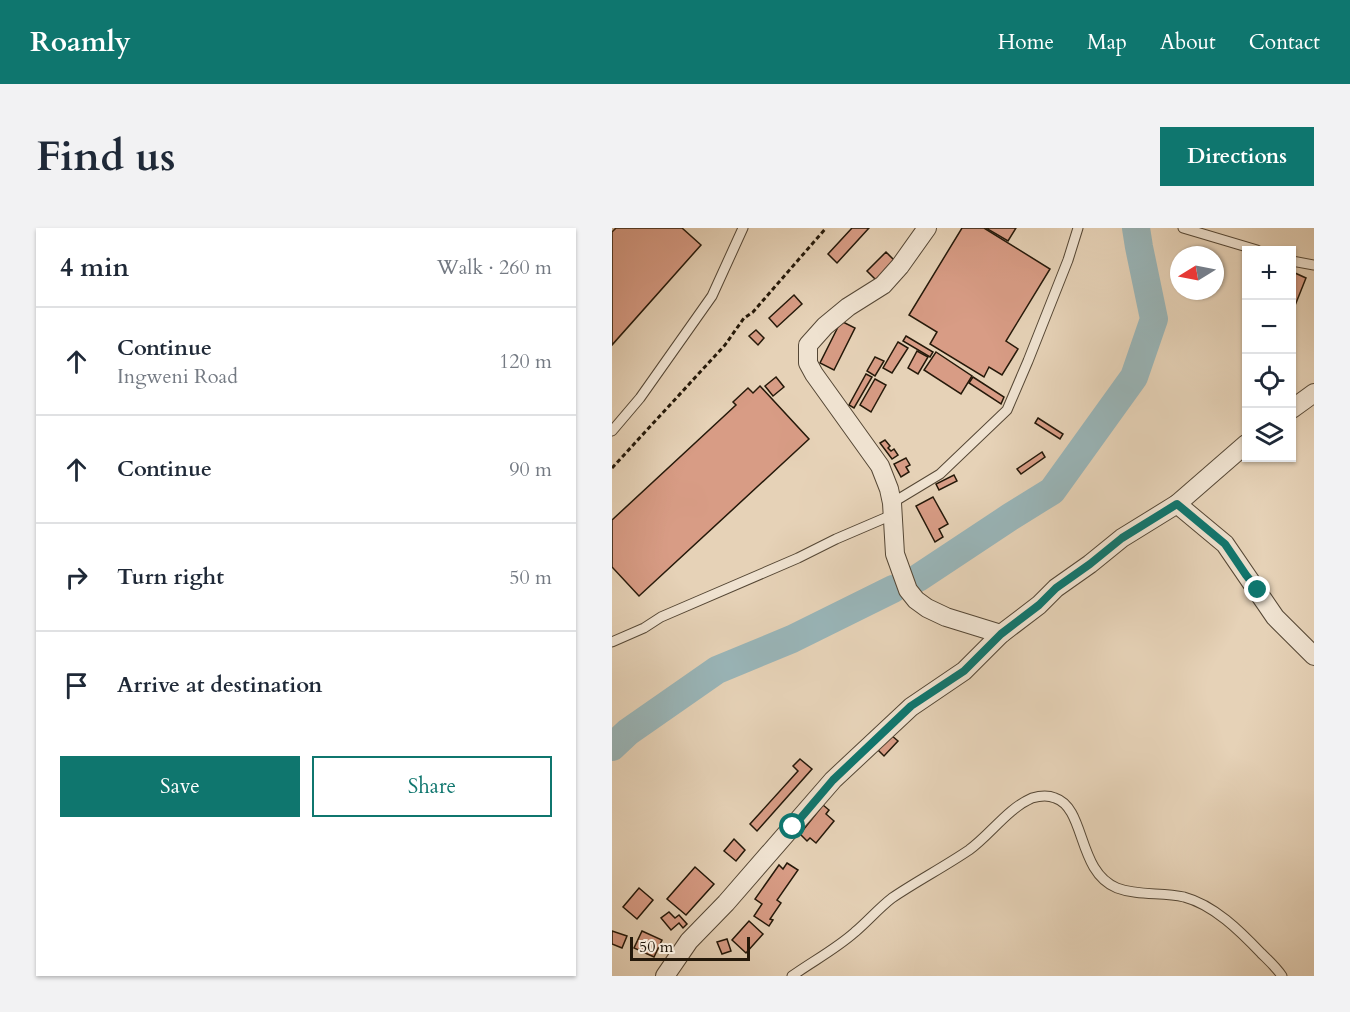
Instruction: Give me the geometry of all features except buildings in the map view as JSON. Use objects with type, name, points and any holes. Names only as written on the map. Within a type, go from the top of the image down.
[{"type":"street","points":[[927,228],[900,266],[883,285],[848,307],[825,326],[808,345],[808,363],[880,466],[889,489],[895,554],[908,590],[927,608],[946,617],[1001,634]]},
{"type":"street","points":[[1293,408],[1314,393]]},
{"type":"street","points":[[665,976],[689,942],[833,780],[911,706],[964,671],[1001,634],[1039,605],[1056,588],[1122,538],[1177,504],[1242,447]]},
{"type":"street","points":[[1177,504],[1225,544],[1275,617],[1314,656]]},
{"type":"lane","points":[[612,431],[640,398],[712,296],[743,228]]},
{"type":"lane","points":[[612,642],[644,628],[661,617],[798,558],[836,539],[892,509],[940,474],[1006,411],[1060,280],[1078,228]]},
{"type":"lane","points":[[1183,228],[1205,231],[1246,246]]},
{"type":"lane","points":[[1296,263],[1314,265]]},
{"type":"lane","points":[[792,976],[842,942],[891,900],[971,849],[1013,810],[1033,798],[1045,796],[1056,798],[1067,806],[1092,865],[1103,879],[1116,887],[1129,891],[1185,897],[1207,906],[1245,937],[1282,976]]},
{"type":"path","points":[[612,468],[725,345],[744,318],[753,312],[826,228]]},
{"type":"waterway","points":[[918,578],[1052,491],[1134,377],[1154,319],[1136,228]]},
{"type":"waterway","points":[[612,747],[628,732],[717,670],[792,639],[893,589]]},
{"type":"route","points":[[793,827],[833,780],[911,706],[964,671],[1001,634],[1039,605],[1056,588],[1122,538],[1177,504],[1225,544],[1258,590]]}]
